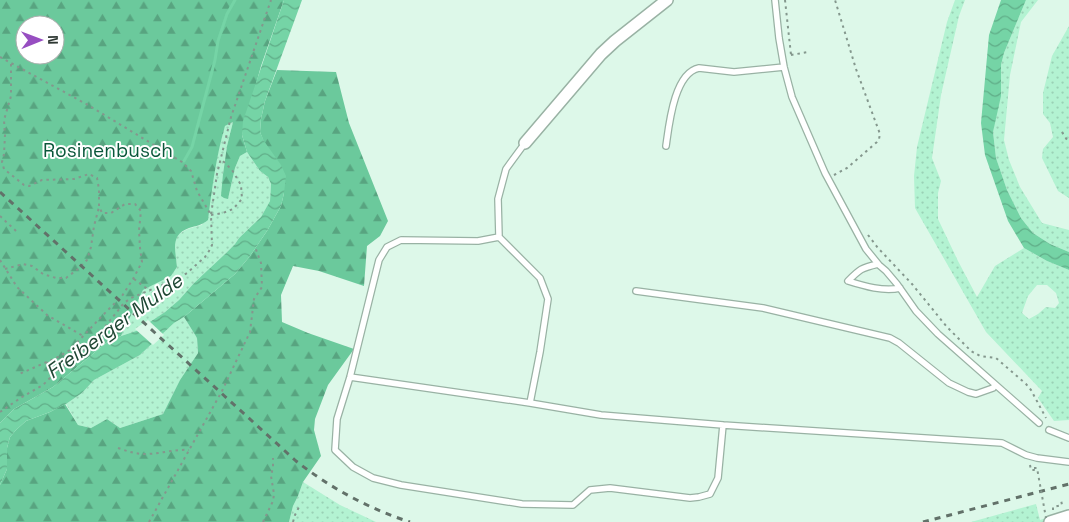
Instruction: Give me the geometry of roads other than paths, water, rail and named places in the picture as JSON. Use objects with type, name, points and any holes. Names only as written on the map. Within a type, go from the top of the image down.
[{"type":"street","points":[[525,143],[601,54],[667,0]]},
{"type":"street","points":[[1048,520],[1069,516]]},
{"type":"lane","points":[[775,0],[784,67],[792,97],[825,173],[866,249],[900,288],[916,311],[938,334],[1039,423]]},
{"type":"lane","points":[[666,146],[679,85],[693,69],[734,72],[784,67]]},
{"type":"lane","points":[[525,143],[506,169],[498,199],[498,237],[540,278],[548,299],[530,403]]},
{"type":"lane","points":[[498,237],[478,241],[401,240],[387,247],[379,260],[350,377],[337,418],[335,450],[353,467],[373,478],[401,485],[522,504],[573,505],[590,490],[610,488],[690,498],[710,494],[718,478],[723,425]]},
{"type":"lane","points":[[878,264],[862,268],[848,281],[885,289],[894,290],[900,288]]},
{"type":"lane","points":[[636,291],[763,308],[890,338],[949,383],[968,392],[976,394],[993,388],[995,385]]},
{"type":"lane","points":[[350,377],[601,415],[1002,443],[1036,458],[1069,462]]},
{"type":"lane","points":[[1049,430],[1069,438]]},
{"type":"water","points":[[284,0],[302,0],[265,101],[261,119],[260,132],[286,176],[281,206],[267,231],[235,274],[184,317],[174,323],[140,355],[94,380],[82,393],[66,404],[26,421],[16,430],[10,437],[7,448],[7,469],[0,485],[0,423],[14,409],[53,387],[106,343],[136,331],[165,312],[261,217],[270,201],[271,184],[268,177],[260,171],[247,152],[242,135],[243,121]]},
{"type":"water","points":[[1001,0],[1026,0],[1004,53],[1001,65],[1001,96],[993,132],[996,158],[1007,190],[1021,218],[1033,233],[1050,244],[1069,252],[1069,270],[1047,261],[1024,248],[1008,221],[985,155],[981,123],[989,35]]},
{"type":"waterway","points":[[184,161],[192,147],[215,60],[218,41],[227,14],[235,0]]},
{"type":"railway","points":[[0,192],[296,461],[322,480],[350,496],[380,511],[410,522]]},
{"type":"railway","points":[[923,522],[1069,484]]},
{"type":"park label","name":"Rosinenbusch","points":[[108,150]]},
{"type":"water label","name":"Freiberger Mulde","points":[[114,326]]}]
